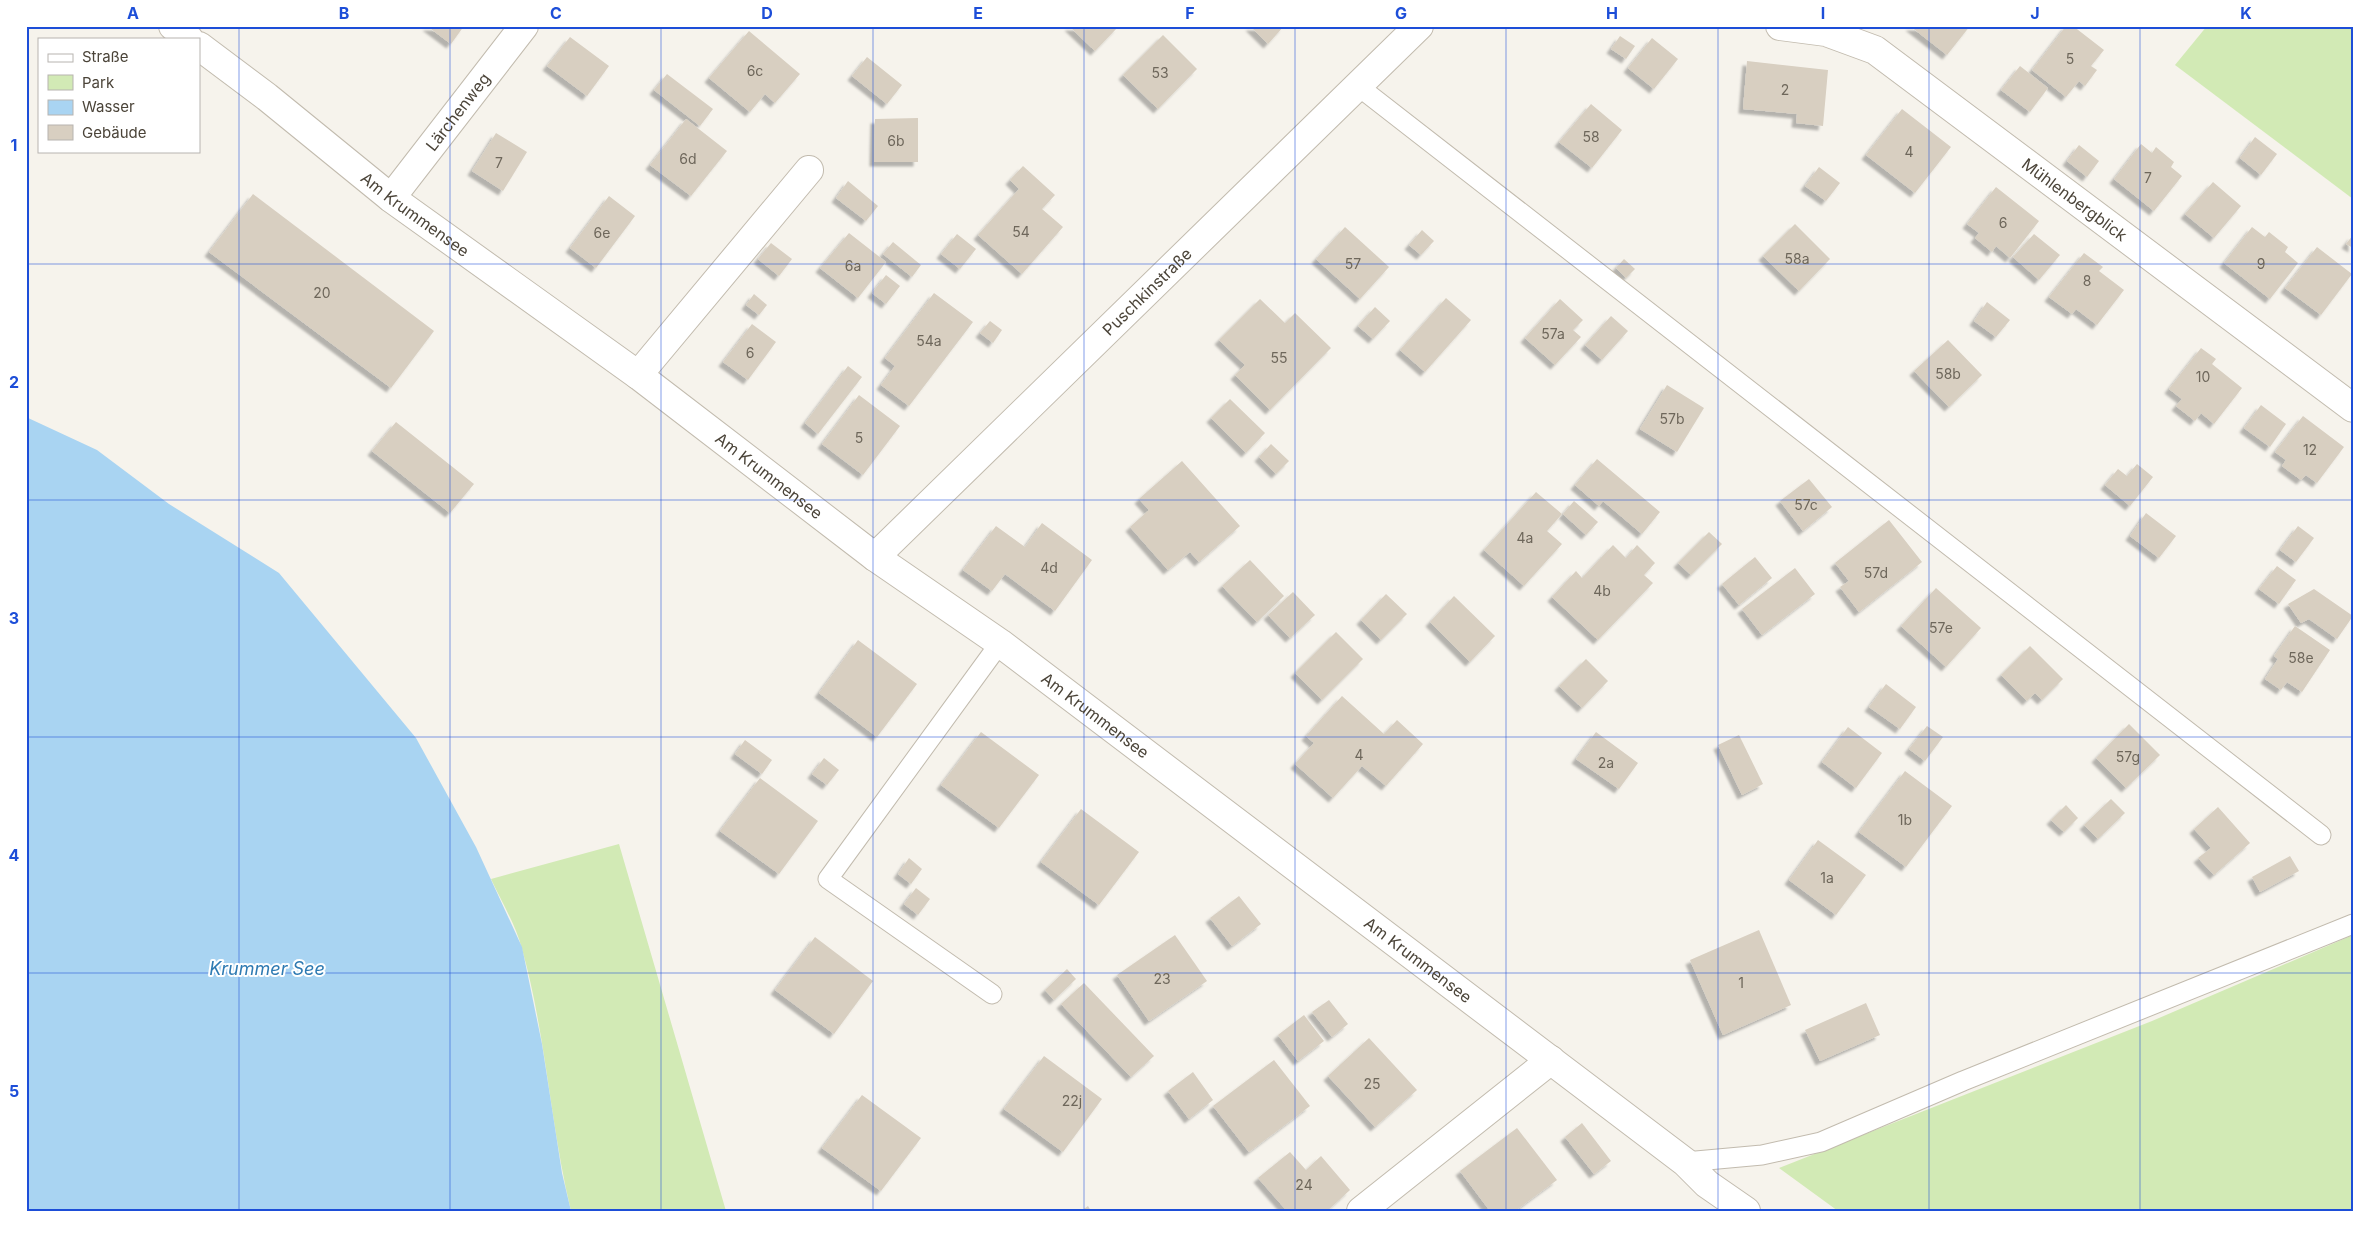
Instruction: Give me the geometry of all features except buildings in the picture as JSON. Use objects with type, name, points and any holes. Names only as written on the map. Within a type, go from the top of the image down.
[{"type":"street","points":[[173,26],[188,38]]},
{"type":"street","name":"Lärchenweg","points":[[391,198],[524,26]]},
{"type":"street","name":"Puschkinstraße","points":[[875,557],[1419,26]]},
{"type":"street","name":"Mühlenbergblick","points":[[1780,26],[1826,32],[1875,50],[2353,408]]},
{"type":"street","name":"Am Krummensee","points":[[200,47],[267,97],[391,198],[638,375],[875,557],[1000,643],[1685,1162],[1707,1184],[1746,1211]]},
{"type":"street","points":[[638,375],[809,170]]},
{"type":"street","points":[[1361,1211],[1550,1060]]},
{"type":"lane","points":[[1358,86],[2321,835]]},
{"type":"lane","points":[[992,994],[828,879],[1000,643]]},
{"type":"lane","points":[[1685,1162],[1762,1155],[1821,1142],[1954,1084],[2351,928]]},
{"type":"green space","points":[[2207,26],[2353,26],[2353,199],[2175,65]]},
{"type":"green space","points":[[619,844],[726,1211],[571,1211],[530,981],[516,931],[491,879]]},
{"type":"green space","points":[[2353,935],[2353,1211],[1838,1211],[1779,1168],[2152,1021]]},
{"type":"water","name":"Krummer See","points":[[26,417],[97,450],[169,504],[279,573],[416,738],[476,847],[522,947],[542,1044],[562,1173],[571,1211],[26,1211]]}]
